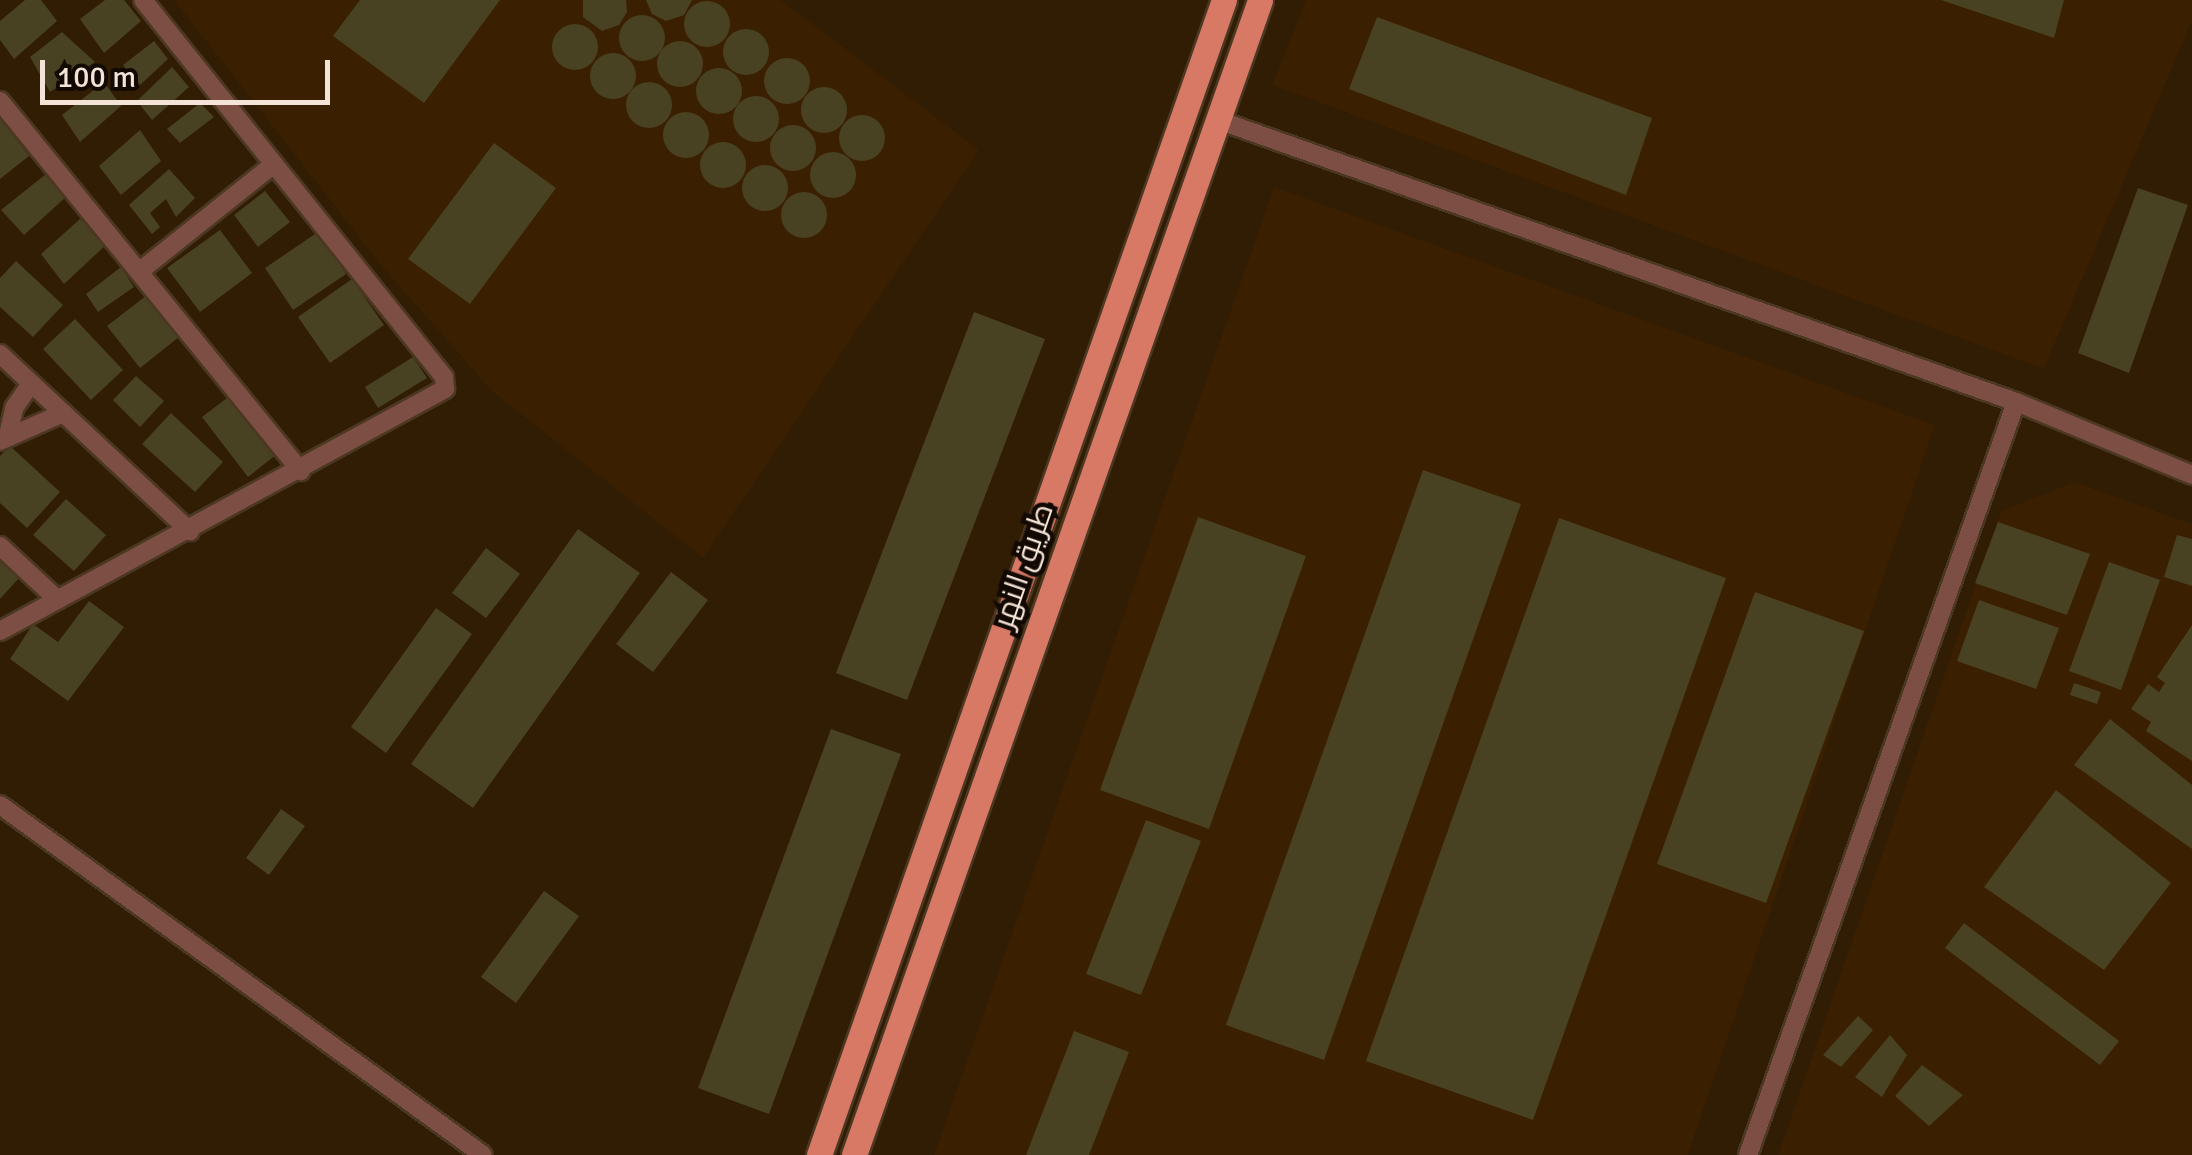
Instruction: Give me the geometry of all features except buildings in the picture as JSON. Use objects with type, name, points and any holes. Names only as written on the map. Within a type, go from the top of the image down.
[{"type":"main road","name":"طريق النهر","points":[[819,1155],[1224,0]]},
{"type":"main road","name":"طريق النهر","points":[[854,1155],[1260,0]]},
{"type":"street","points":[[0,631],[438,399],[446,383],[144,0]]},
{"type":"street","points":[[0,101],[301,471]]},
{"type":"street","points":[[1218,120],[2016,402],[2192,475]]},
{"type":"street","points":[[140,272],[274,164]]},
{"type":"street","points":[[0,354],[190,531]]},
{"type":"street","points":[[4,438],[14,408],[31,384]]},
{"type":"street","points":[[1748,1155],[2016,402]]},
{"type":"street","points":[[4,438],[63,413]]},
{"type":"street","points":[[0,546],[58,600]]},
{"type":"street","points":[[0,806],[482,1155]]},
{"type":"shaded area","points":[[174,0],[781,0],[979,150],[703,558],[493,392],[384,269]]},
{"type":"shaded area","points":[[1306,0],[2192,0],[2192,21],[2044,369],[1272,85]]},
{"type":"shaded area","points":[[1274,187],[1935,425],[1688,1155],[934,1155]]},
{"type":"shaded area","points":[[2074,482],[2192,524],[2192,1155],[1778,1155],[2001,511]]}]
